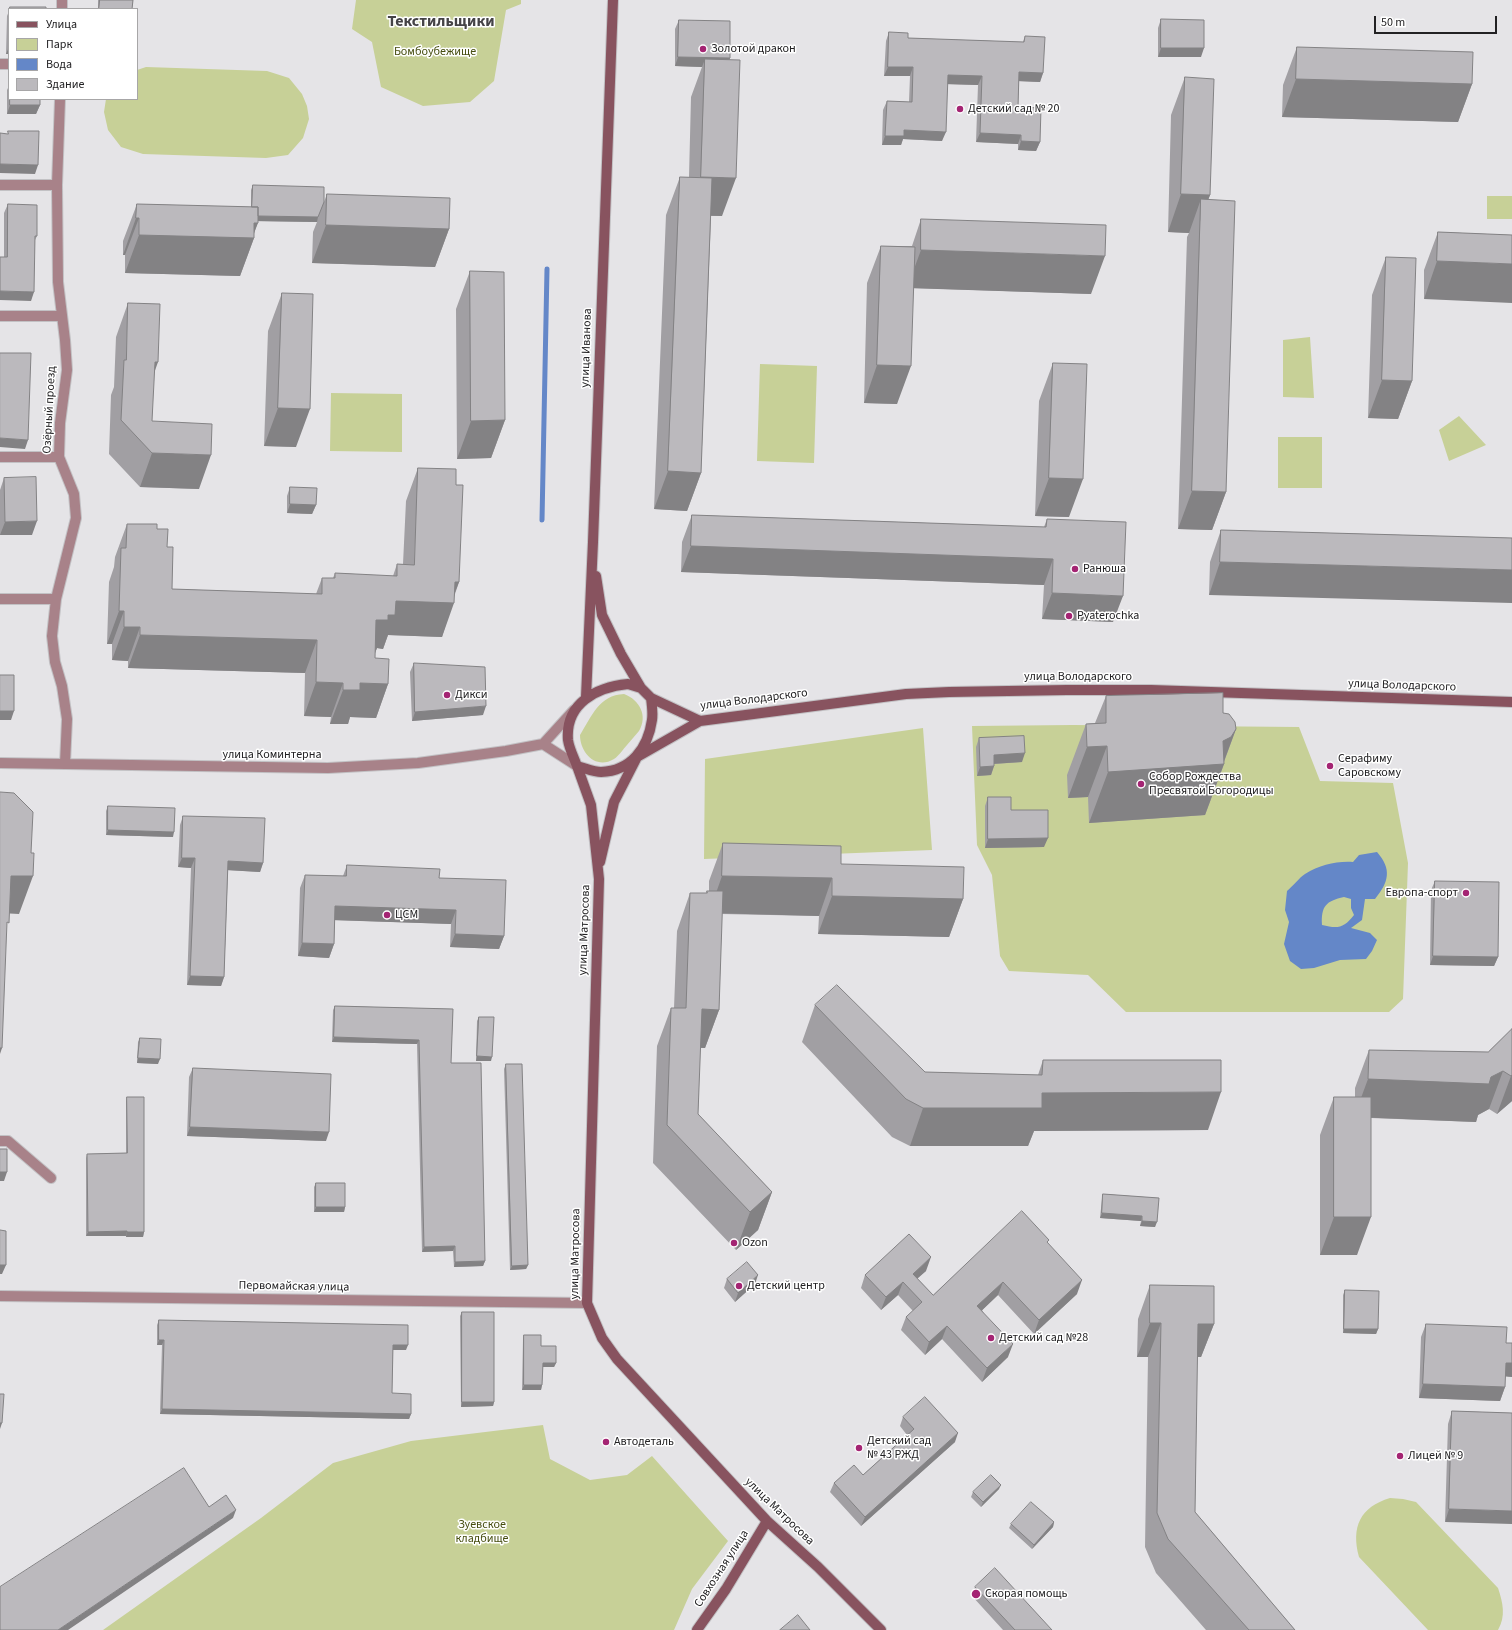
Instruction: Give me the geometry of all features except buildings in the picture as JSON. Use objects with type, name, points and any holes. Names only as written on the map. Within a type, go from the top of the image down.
[{"type":"street","name":"улица Иванова","points":[[586,697],[593,556],[612,0]]},
{"type":"street","name":"Озёрный проезд","points":[[60,100],[57,185],[58,282],[67,370],[60,423],[59,457],[74,494],[76,518],[56,599],[52,636],[55,662],[62,686],[67,719],[65,764]]},
{"type":"street","points":[[0,185],[57,185]]},
{"type":"street","points":[[0,316],[62,316]]},
{"type":"street","points":[[0,457],[59,457]]},
{"type":"street","points":[[593,556],[602,614],[621,654],[641,688],[651,698],[653,719],[645,744],[614,802],[598,871]]},
{"type":"street","points":[[0,599],[56,599]]},
{"type":"street","points":[[641,688],[628,684],[614,685],[586,697],[542,744],[577,766],[600,772],[623,768],[637,757],[700,722]]},
{"type":"street","name":"улица Володарского","points":[[651,698],[700,722],[906,694],[973,692],[1151,690],[1512,702]]},
{"type":"street","points":[[576,709],[569,724],[568,740],[577,766]]},
{"type":"street","name":"улица Коминтерна","points":[[0,763],[328,768],[418,763],[506,751],[542,744]]},
{"type":"street","name":"улица Матросова","points":[[577,766],[591,805],[599,879],[587,1303],[602,1338],[617,1359],[767,1521],[818,1567],[881,1630]]},
{"type":"street","points":[[0,1141],[8,1142],[51,1178]]},
{"type":"street","name":"Первомайская улица","points":[[0,1296],[587,1303]]},
{"type":"street","name":"Совхозная улица","points":[[697,1630],[726,1589],[767,1521]]},
{"type":"green space","name":"Бомбоубежище","points":[[356,0],[521,0],[521,4],[506,10],[494,81],[470,102],[423,106],[381,87],[372,42],[352,29]]},
{"type":"green space","points":[[146,67],[267,71],[289,78],[302,94],[307,106],[309,119],[303,138],[288,155],[266,158],[143,154],[121,147],[108,130],[104,112],[106,100],[138,100],[138,70]]},
{"type":"green space","points":[[1487,196],[1512,196],[1512,219],[1487,219]]},
{"type":"green space","points":[[1310,337],[1314,398],[1283,397],[1283,340]]},
{"type":"green space","points":[[760,364],[817,366],[814,463],[757,461]]},
{"type":"green space","points":[[331,393],[402,394],[402,452],[330,451]]},
{"type":"green space","points":[[1459,416],[1486,445],[1449,461],[1439,430]]},
{"type":"green space","points":[[1278,437],[1322,437],[1322,488],[1278,488]]},
{"type":"green space","points":[[624,694],[634,700],[641,709],[643,720],[642,725],[639,731],[616,758],[607,762],[595,761],[590,758],[583,748],[580,735],[602,702],[615,695]]},
{"type":"green space","points":[[1073,725],[1299,727],[1320,781],[1393,783],[1408,863],[1403,999],[1389,1012],[1126,1012],[1088,975],[1009,971],[1000,956],[992,875],[977,845],[972,726]]},
{"type":"green space","points":[[923,728],[932,850],[704,859],[705,759]]},
{"type":"green space","name":"Зуевское кладбище","points":[[543,1425],[550,1459],[590,1480],[627,1475],[652,1456],[728,1541],[692,1589],[674,1630],[103,1630],[261,1518],[333,1463],[411,1441]]},
{"type":"green space","points":[[1390,1498],[1416,1502],[1498,1588],[1503,1615],[1501,1625],[1498,1630],[1428,1630],[1359,1557],[1356,1536],[1360,1520],[1371,1507]]},
{"type":"water","points":[[1377,852],[1382,858],[1387,870],[1386,881],[1380,893],[1375,899],[1365,899],[1362,920],[1351,928],[1370,933],[1377,940],[1372,951],[1366,959],[1340,960],[1314,968],[1301,969],[1290,961],[1284,944],[1289,922],[1285,910],[1287,891],[1303,875],[1311,871],[1334,863],[1353,862],[1359,855]],"holes":[[[1344,897],[1351,899],[1351,908],[1354,915],[1347,923],[1337,927],[1322,925],[1322,913],[1326,905],[1333,900]]]},
{"type":"waterway","points":[[542,520],[547,269]]},
{"type":"place","name":"Золотой дракон","points":[[703,49]]},
{"type":"place","name":"Детский сад № 20","points":[[960,109]]},
{"type":"place","name":"Ранюша","points":[[1075,569]]},
{"type":"place","name":"Pyaterochka","points":[[1069,616]]},
{"type":"place","name":"Дикси","points":[[447,695]]},
{"type":"place","name":"Серафиму Саровскому","points":[[1330,766]]},
{"type":"place","name":"Собор Рождества Пресвятой Богородицы","points":[[1141,784]]},
{"type":"place","name":"Европа-спорт","points":[[1466,893]]},
{"type":"place","name":"ЦСМ","points":[[387,915]]},
{"type":"place","name":"Ozon","points":[[734,1243]]},
{"type":"place","name":"Детский центр","points":[[739,1286]]},
{"type":"place","name":"Детский сад №28","points":[[991,1338]]},
{"type":"place","name":"Автодеталь","points":[[606,1442]]},
{"type":"place","name":"Детский сад № 43 РЖД","points":[[859,1448]]},
{"type":"place","name":"Лицей № 9","points":[[1400,1456]]},
{"type":"place","name":"Скорая помощь","points":[[976,1594]]},
{"type":"district","name":"Текстильщики","points":[[441,22]]}]
